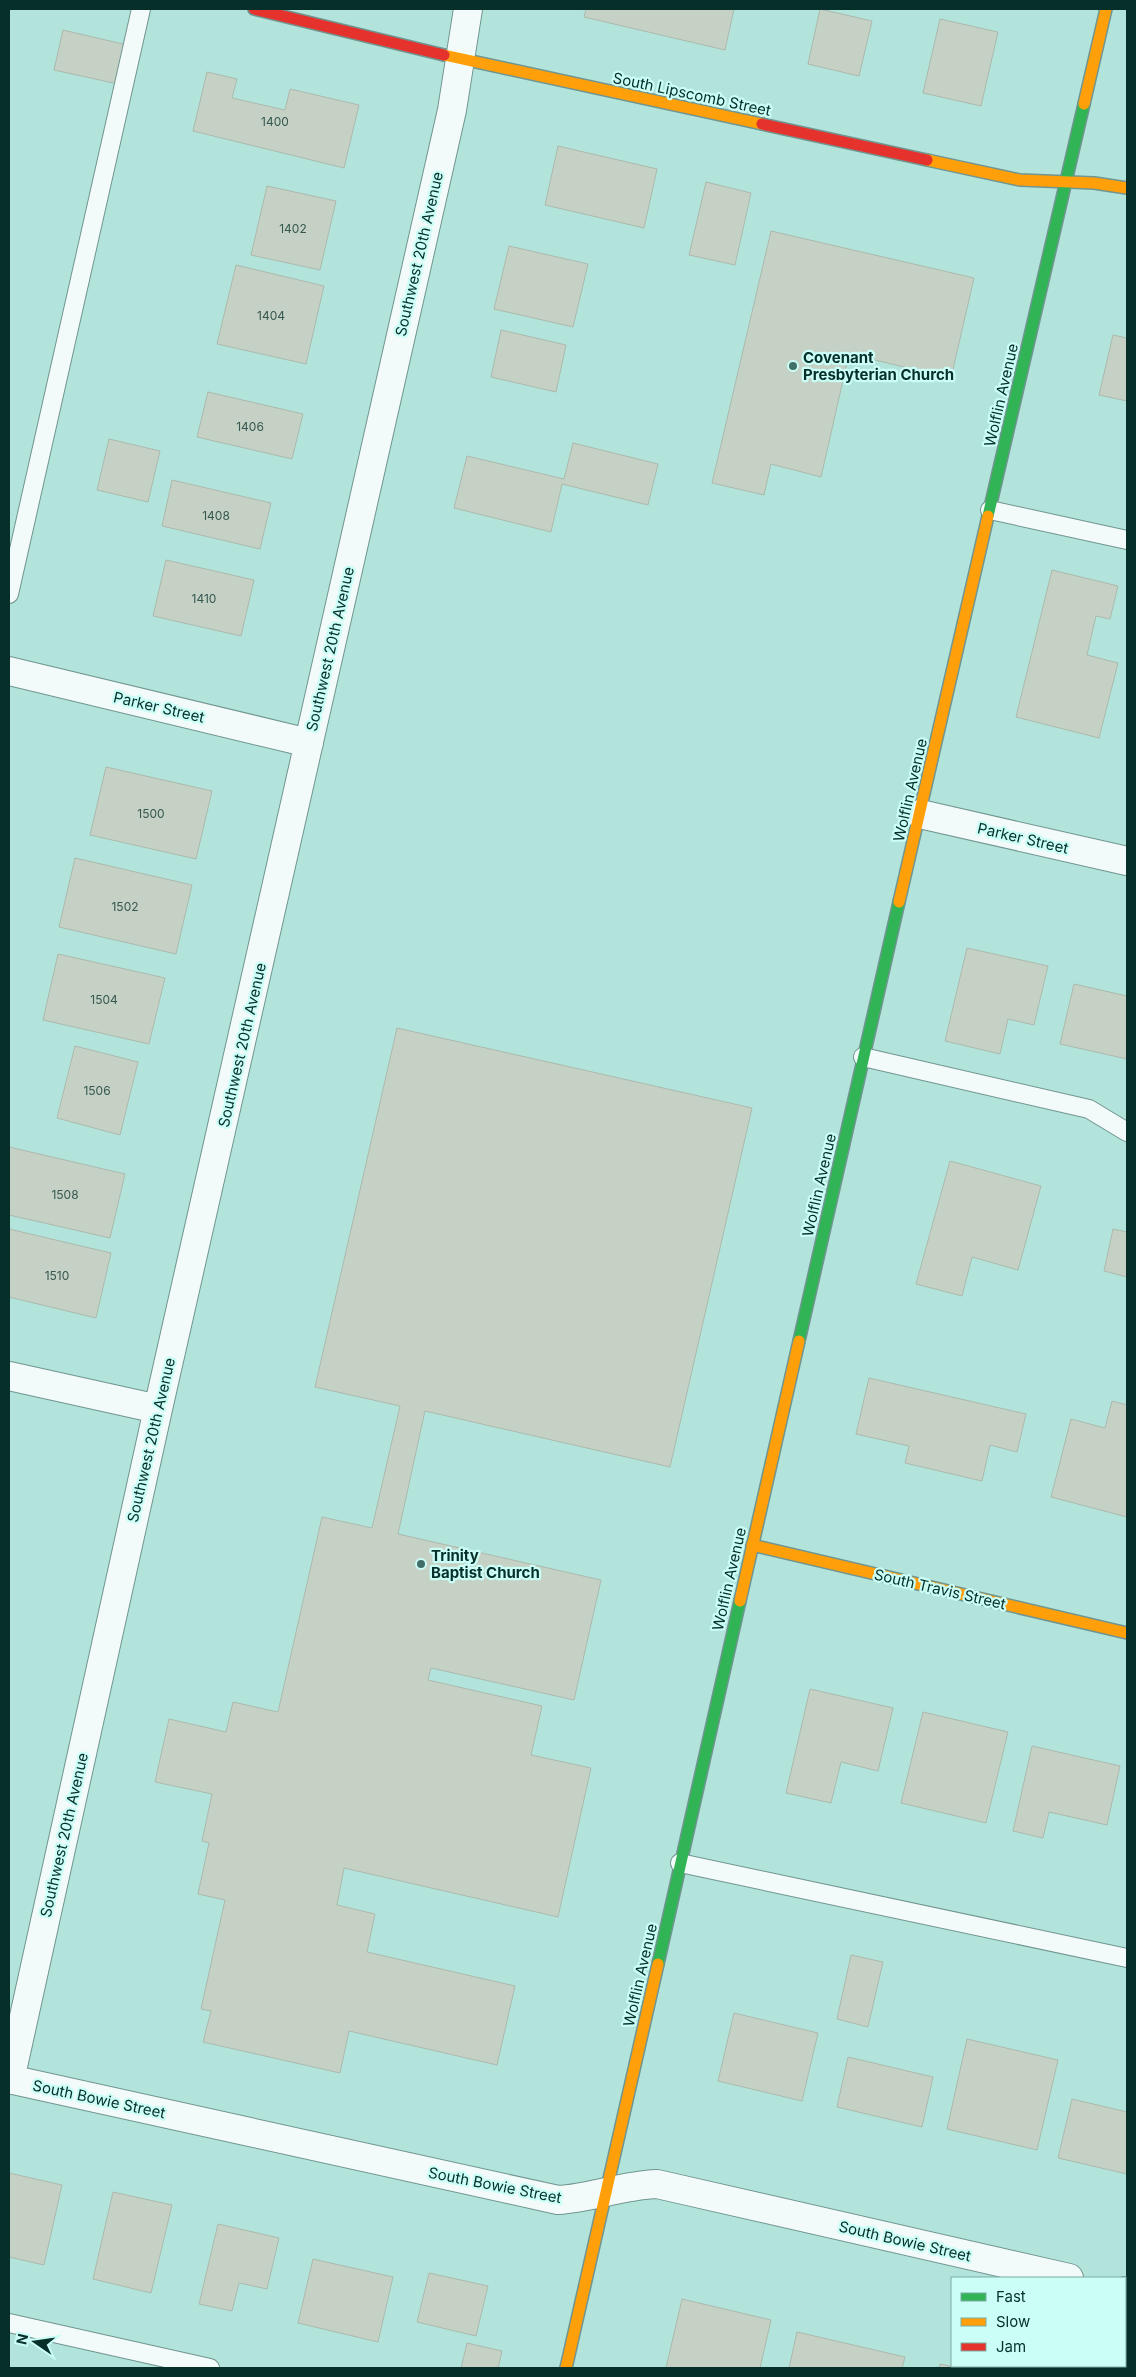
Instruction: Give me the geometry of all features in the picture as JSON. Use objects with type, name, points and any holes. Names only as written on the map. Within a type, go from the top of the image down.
[{"type":"main road","name":"South Lipscomb Street","points":[[254,9],[461,59],[1020,180],[1110,184],[1127,188]]},
{"type":"main road","name":"Wolflin Avenue","points":[[566,2368],[752,1545],[1106,9]]},
{"type":"main road","name":"South Travis Street","points":[[752,1545],[1127,1633]]},
{"type":"street","name":"Southwest 20th Avenue","points":[[9,2080],[158,1409],[450,119],[468,9]]},
{"type":"street","name":"Parker Street","points":[[9,671],[309,743]]},
{"type":"street","name":"Parker Street","points":[[920,814],[1127,861]]},
{"type":"street","points":[[9,1376],[158,1409]]},
{"type":"street","name":"South Bowie Street","points":[[9,2080],[558,2200],[577,2199],[637,2184],[657,2184],[1064,2277]]},
{"type":"lane","points":[[9,594],[141,9]]},
{"type":"lane","points":[[990,510],[1127,540]]},
{"type":"lane","points":[[864,1057],[1089,1110],[1127,1132]]},
{"type":"lane","points":[[680,1863],[1127,1958]]},
{"type":"lane","points":[[9,2323],[210,2368]]},
{"type":"building","points":[[586,9],[734,9],[725,50],[584,17]]},
{"type":"building","points":[[820,9],[872,21],[859,76],[808,64]]},
{"type":"building","points":[[940,19],[998,32],[981,106],[923,93]]},
{"type":"building","points":[[63,30],[127,45],[118,84],[54,70]]},
{"type":"building","points":[[207,72],[237,79],[232,98],[285,110],[290,89],[359,105],[344,168],[193,131]]},
{"type":"building","points":[[558,146],[657,169],[644,228],[545,205]]},
{"type":"building","points":[[706,182],[751,193],[735,265],[689,255]]},
{"type":"building","points":[[267,186],[336,201],[320,270],[251,255]]},
{"type":"building","name":"Covenant Presbyterian Church","points":[[771,231],[974,278],[951,378],[849,354],[821,477],[771,464],[764,495],[712,483]]},
{"type":"building","points":[[509,246],[588,264],[573,327],[494,309]]},
{"type":"building","points":[[236,265],[324,286],[306,364],[217,344]]},
{"type":"building","points":[[501,330],[566,345],[556,392],[491,377]]},
{"type":"building","points":[[1113,335],[1127,338],[1127,401],[1099,395]]},
{"type":"building","points":[[208,392],[303,414],[292,459],[197,437]]},
{"type":"building","points":[[109,439],[160,451],[148,502],[97,490]]},
{"type":"building","points":[[573,443],[658,464],[648,505],[562,484],[551,532],[454,508],[467,456],[564,479]]},
{"type":"building","points":[[172,480],[271,503],[260,549],[162,526]]},
{"type":"building","points":[[166,560],[254,580],[241,636],[153,616]]},
{"type":"building","points":[[1052,570],[1118,586],[1110,619],[1096,616],[1087,655],[1118,663],[1099,738],[1016,717]]},
{"type":"building","points":[[106,767],[212,791],[196,859],[90,835]]},
{"type":"building","points":[[75,858],[192,885],[176,954],[59,927]]},
{"type":"building","points":[[967,948],[1048,966],[1034,1025],[1008,1019],[1000,1054],[945,1041]]},
{"type":"building","points":[[58,954],[165,978],[149,1044],[43,1020]]},
{"type":"building","points":[[1074,984],[1127,996],[1127,1059],[1060,1044]]},
{"type":"building","name":"Trinity Baptist Church","points":[[397,1028],[752,1108],[670,1467],[425,1411],[398,1534],[601,1580],[574,1700],[431,1668],[428,1680],[542,1706],[531,1755],[591,1768],[558,1917],[344,1868],[337,1905],[375,1914],[367,1952],[515,1986],[497,2065],[349,2031],[340,2073],[203,2042],[211,2011],[201,2009],[225,1900],[198,1894],[209,1843],[202,1841],[212,1794],[155,1782],[169,1719],[226,1732],[233,1702],[278,1712],[322,1517],[372,1528],[400,1406],[315,1387]]},
{"type":"building","points":[[75,1046],[138,1062],[120,1135],[57,1118]]},
{"type":"building","points":[[9,1147],[125,1174],[110,1238],[9,1215]]},
{"type":"building","points":[[950,1161],[1041,1186],[1018,1270],[972,1257],[962,1296],[916,1284]]},
{"type":"building","points":[[9,1229],[111,1253],[96,1318],[9,1297]]},
{"type":"building","points":[[1113,1229],[1127,1232],[1127,1277],[1104,1271]]},
{"type":"building","points":[[869,1378],[1026,1414],[1017,1452],[990,1445],[982,1481],[905,1463],[909,1446],[856,1434]]},
{"type":"building","points":[[1112,1401],[1127,1405],[1127,1517],[1051,1497],[1071,1419],[1105,1428]]},
{"type":"building","points":[[810,1689],[893,1708],[878,1771],[841,1762],[831,1803],[786,1793]]},
{"type":"building","points":[[923,1712],[1008,1732],[986,1823],[901,1803]]},
{"type":"building","points":[[1032,1746],[1120,1766],[1107,1825],[1049,1812],[1043,1838],[1013,1831]]},
{"type":"building","points":[[851,1955],[883,1962],[868,2027],[837,2019]]},
{"type":"building","points":[[734,2013],[818,2033],[802,2101],[718,2081]]},
{"type":"building","points":[[967,2039],[1058,2060],[1037,2150],[947,2129]]},
{"type":"building","points":[[848,2057],[933,2077],[922,2127],[837,2107]]},
{"type":"building","points":[[1072,2099],[1127,2112],[1127,2174],[1058,2158]]},
{"type":"building","points":[[9,2173],[62,2185],[44,2265],[9,2257]]},
{"type":"building","points":[[113,2192],[172,2205],[151,2293],[93,2279]]},
{"type":"building","points":[[218,2224],[279,2238],[267,2289],[239,2283],[232,2311],[199,2304]]},
{"type":"building","points":[[313,2259],[393,2277],[378,2342],[298,2323]]},
{"type":"building","points":[[429,2273],[488,2286],[476,2336],[417,2322]]},
{"type":"building","points":[[682,2299],[771,2320],[760,2368],[666,2368]]},
{"type":"building","points":[[797,2332],[905,2357],[902,2368],[789,2368]]},
{"type":"building","points":[[467,2343],[502,2351],[498,2368],[461,2368]]},
{"type":"building","points":[[940,2364],[960,2368],[939,2368]]},
{"type":"traffic: fast","points":[[988,516],[1084,104]]},
{"type":"traffic: fast","points":[[799,1341],[899,902]]},
{"type":"traffic: fast","points":[[658,1964],[740,1601]]},
{"type":"traffic: slow","points":[[1084,104],[1106,9]]},
{"type":"traffic: slow","points":[[444,55],[762,124]]},
{"type":"traffic: slow","points":[[927,160],[1020,180],[1094,183],[1127,188]]},
{"type":"traffic: slow","points":[[899,902],[988,516]]},
{"type":"traffic: slow","points":[[740,1601],[799,1341]]},
{"type":"traffic: slow","points":[[752,1545],[1127,1633]]},
{"type":"traffic: slow","points":[[566,2368],[658,1964]]},
{"type":"traffic: jam","points":[[254,9],[444,55]]},
{"type":"traffic: jam","points":[[762,124],[927,160]]},
{"type":"place","name":"Covenant Presbyterian Church","points":[[793,366]]},
{"type":"place","name":"Trinity Baptist Church","points":[[421,1564]]}]
